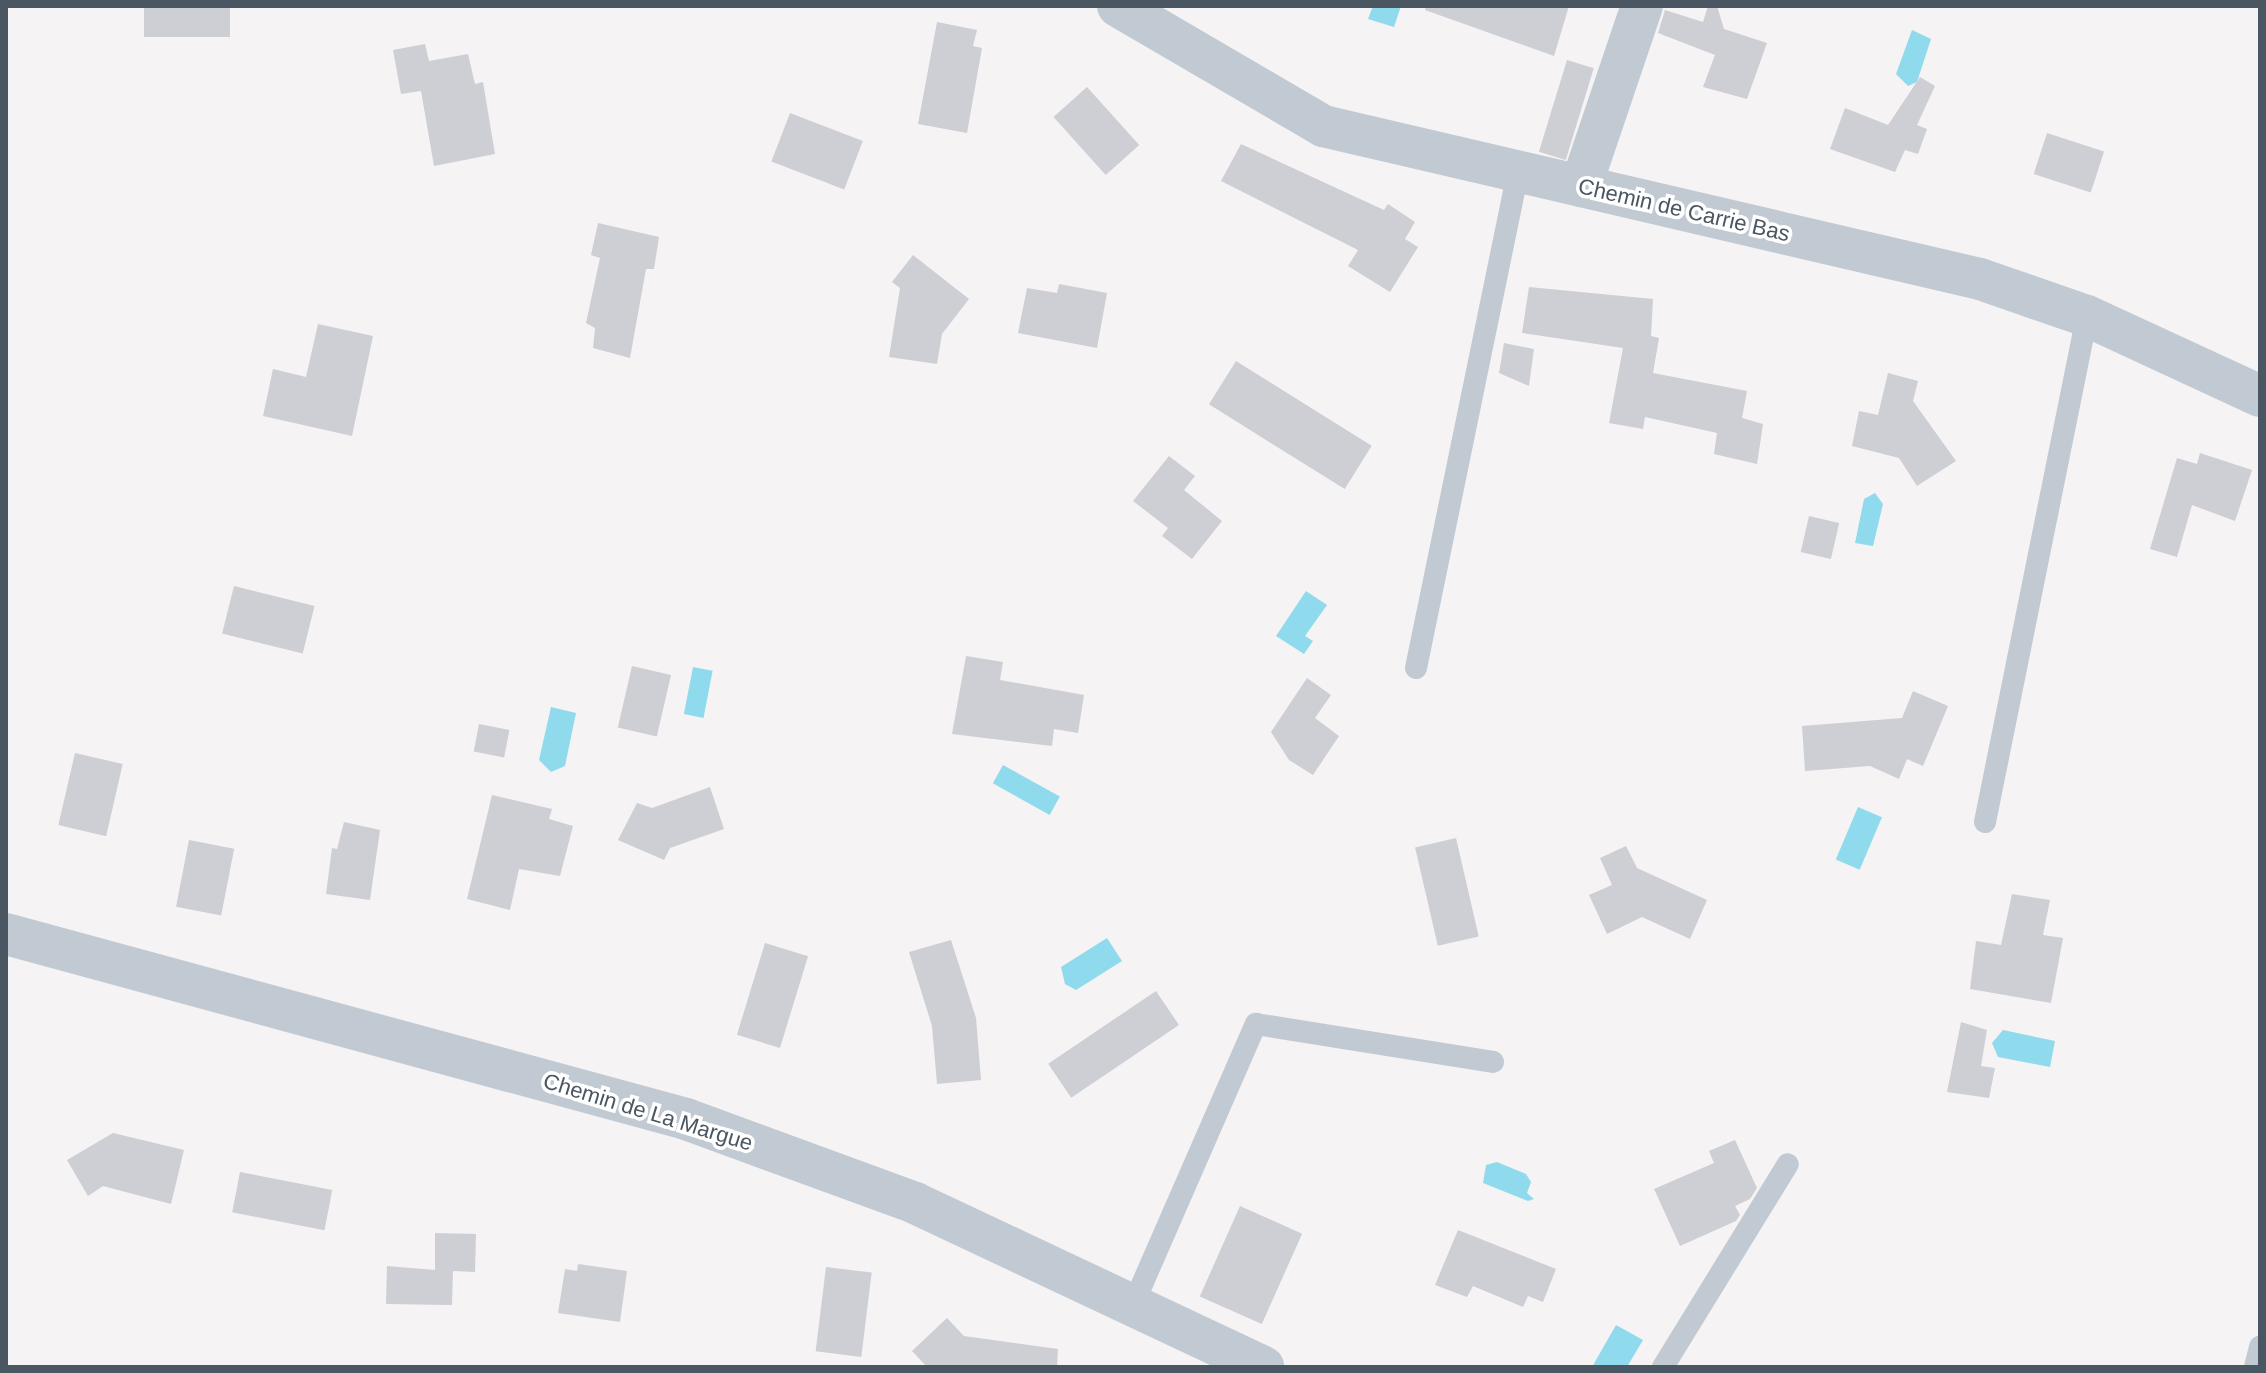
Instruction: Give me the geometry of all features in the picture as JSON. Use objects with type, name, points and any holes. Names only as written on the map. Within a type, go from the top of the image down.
[{"type":"street","name":"Chemin de Carrie Bas","points":[[1118,6],[1323,126],[1980,279],[2087,316],[2260,396]]},
{"type":"street","points":[[1581,186],[1642,6]]},
{"type":"street","name":"Chemin de La Margue","points":[[6,934],[686,1119],[915,1203],[1263,1367]]},
{"type":"lane","points":[[1416,668],[1518,172]]},
{"type":"lane","points":[[1985,822],[2087,316]]},
{"type":"lane","points":[[1133,1305],[1256,1024],[1493,1062]]},
{"type":"lane","points":[[1663,1367],[1788,1164]]},
{"type":"lane","points":[[2255,1367],[2260,1347]]},
{"type":"water","points":[[1373,6],[1401,6],[1394,27],[1368,19]]},
{"type":"water","points":[[1912,30],[1931,39],[1917,82],[1908,86],[1896,74]]},
{"type":"water","points":[[1875,493],[1883,504],[1873,546],[1855,543],[1864,499]]},
{"type":"water","points":[[1306,591],[1327,605],[1305,636],[1313,641],[1304,654],[1276,636]]},
{"type":"water","points":[[693,667],[713,671],[703,718],[684,714]]},
{"type":"water","points":[[551,707],[576,713],[565,766],[551,772],[539,760]]},
{"type":"water","points":[[1003,765],[1060,797],[1050,815],[993,783]]},
{"type":"water","points":[[1858,807],[1882,817],[1860,870],[1836,859]]},
{"type":"water","points":[[1107,938],[1122,961],[1076,990],[1065,984],[1061,967]]},
{"type":"water","points":[[2003,1030],[2055,1041],[2050,1067],[1998,1057],[1992,1043]]},
{"type":"water","points":[[1497,1162],[1526,1174],[1531,1182],[1527,1193],[1534,1199],[1528,1201],[1483,1183],[1486,1165]]},
{"type":"water","points":[[1616,1325],[1643,1340],[1627,1367],[1592,1367]]},
{"type":"building","points":[[144,6],[230,6],[230,37],[144,37]]},
{"type":"building","points":[[1426,6],[1569,6],[1554,56],[1425,10]]},
{"type":"building","points":[[1708,6],[1717,6],[1724,29],[1767,43],[1747,99],[1703,87],[1715,55],[1658,33],[1665,10],[1703,22]]},
{"type":"building","points":[[937,22],[977,30],[973,46],[982,48],[967,133],[918,124]]},
{"type":"building","points":[[425,44],[429,61],[468,54],[475,84],[483,82],[495,154],[434,166],[421,91],[401,94],[393,50]]},
{"type":"building","points":[[1567,60],[1594,68],[1566,160],[1539,152]]},
{"type":"building","points":[[1920,77],[1935,86],[1917,125],[1927,129],[1918,154],[1905,150],[1895,172],[1830,149],[1845,108],[1888,125]]},
{"type":"building","points":[[1087,87],[1139,145],[1106,175],[1054,117]]},
{"type":"building","points":[[790,113],[863,141],[844,189],[771,162]]},
{"type":"building","points":[[2047,133],[2104,152],[2091,192],[2034,174]]},
{"type":"building","points":[[1241,144],[1384,210],[1388,204],[1415,222],[1405,239],[1418,247],[1390,292],[1348,266],[1358,250],[1221,181]]},
{"type":"building","points":[[598,223],[659,237],[654,269],[646,269],[630,358],[593,348],[595,328],[586,323],[600,258],[591,255]]},
{"type":"building","points":[[913,255],[969,299],[942,334],[937,364],[889,357],[900,288],[892,282]]},
{"type":"building","points":[[1059,284],[1107,293],[1097,348],[1018,333],[1027,288],[1057,293]]},
{"type":"building","points":[[1529,287],[1653,299],[1651,336],[1659,338],[1653,373],[1747,391],[1742,418],[1763,424],[1757,464],[1714,454],[1717,433],[1645,417],[1643,429],[1609,423],[1623,348],[1522,333]]},
{"type":"building","points":[[318,324],[373,336],[352,436],[263,416],[273,369],[306,377]]},
{"type":"building","points":[[1504,343],[1534,349],[1529,386],[1499,373]]},
{"type":"building","points":[[1236,361],[1372,446],[1345,489],[1209,404]]},
{"type":"building","points":[[1888,373],[1918,381],[1913,401],[1956,461],[1917,486],[1899,458],[1852,446],[1859,411],[1878,415]]},
{"type":"building","points":[[2200,453],[2252,470],[2235,521],[2192,505],[2177,557],[2150,549],[2177,458],[2197,464]]},
{"type":"building","points":[[1169,456],[1195,476],[1184,490],[1222,521],[1192,559],[1162,536],[1168,528],[1133,501]]},
{"type":"building","points":[[1809,516],[1839,523],[1831,559],[1801,552]]},
{"type":"building","points":[[234,586],[315,606],[303,654],[222,634]]},
{"type":"building","points":[[966,656],[1003,662],[1000,680],[1084,695],[1078,733],[1054,729],[1052,746],[952,734]]},
{"type":"building","points":[[632,666],[671,675],[657,736],[618,727]]},
{"type":"building","points":[[1307,678],[1331,695],[1315,718],[1339,736],[1313,775],[1289,760],[1271,732]]},
{"type":"building","points":[[1913,691],[1948,706],[1923,766],[1907,759],[1899,779],[1870,766],[1805,771],[1802,726],[1902,718]]},
{"type":"building","points":[[479,724],[509,730],[504,757],[474,751]]},
{"type":"building","points":[[75,753],[123,764],[106,836],[58,825]]},
{"type":"building","points":[[710,787],[724,829],[670,848],[664,860],[618,840],[637,803],[652,808]]},
{"type":"building","points":[[492,795],[552,809],[549,819],[573,826],[560,876],[519,869],[510,910],[467,899]]},
{"type":"building","points":[[344,822],[380,830],[370,900],[326,894],[332,848],[337,849]]},
{"type":"building","points":[[1456,838],[1479,936],[1438,946],[1415,847]]},
{"type":"building","points":[[189,840],[234,849],[221,916],[176,907]]},
{"type":"building","points":[[1626,846],[1637,868],[1707,900],[1690,939],[1642,917],[1607,934],[1589,895],[1612,885],[1600,858]]},
{"type":"building","points":[[2012,894],[2050,900],[2043,935],[2063,938],[2051,1003],[1970,989],[1976,941],[2001,945]]},
{"type":"building","points":[[951,940],[976,1018],[981,1080],[937,1084],[932,1026],[909,952]]},
{"type":"building","points":[[765,943],[808,956],[780,1048],[737,1035]]},
{"type":"building","points":[[1156,991],[1179,1025],[1071,1098],[1048,1064]]},
{"type":"building","points":[[1961,1022],[1987,1030],[1981,1066],[1995,1068],[1989,1098],[1947,1092]]},
{"type":"building","points":[[113,1133],[184,1150],[171,1204],[103,1186],[88,1196],[67,1160]]},
{"type":"building","points":[[1735,1140],[1757,1188],[1750,1199],[1735,1206],[1740,1215],[1736,1221],[1680,1246],[1654,1189],[1714,1163],[1709,1151]]},
{"type":"building","points":[[240,1172],[332,1190],[324,1230],[232,1212]]},
{"type":"building","points":[[1240,1206],[1302,1234],[1262,1324],[1200,1296]]},
{"type":"building","points":[[1458,1230],[1556,1269],[1543,1302],[1528,1296],[1523,1307],[1473,1286],[1467,1297],[1435,1285]]},
{"type":"building","points":[[435,1233],[476,1234],[475,1272],[453,1271],[452,1305],[386,1304],[387,1266],[435,1270]]},
{"type":"building","points":[[578,1264],[627,1271],[620,1322],[558,1313],[565,1269],[577,1271]]},
{"type":"building","points":[[826,1267],[872,1273],[861,1357],[816,1351]]},
{"type":"building","points":[[947,1318],[964,1336],[1058,1349],[1057,1367],[927,1367],[912,1351]]}]
